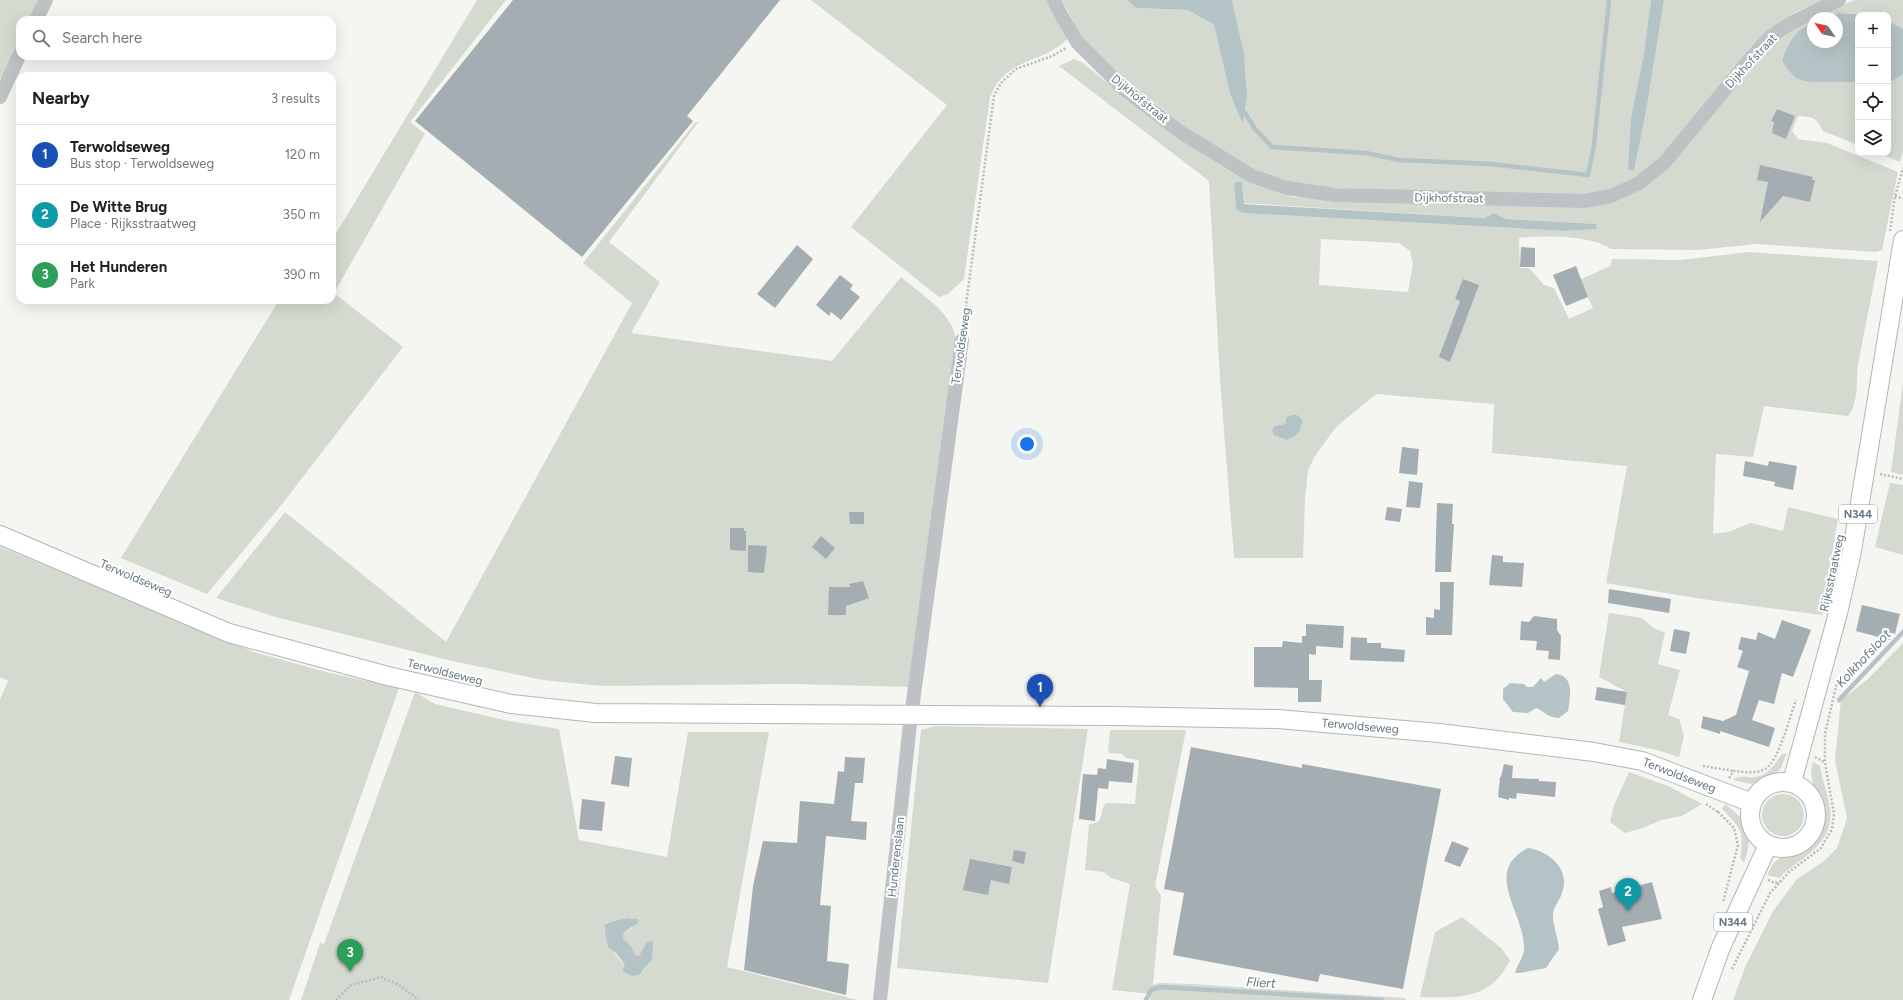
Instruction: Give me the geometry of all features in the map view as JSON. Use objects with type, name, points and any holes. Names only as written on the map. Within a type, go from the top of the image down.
[{"type":"main road","name":"Rijksstraatweg","points":[[1792,782],[1844,587],[1865,472],[1896,237]]},
{"type":"main road","name":"Terwoldseweg","points":[[0,535],[229,633],[388,676],[511,704],[596,713],[912,714],[1246,718],[1380,727],[1594,752],[1629,758],[1642,761],[1752,803]]},
{"type":"main road","points":[[1778,782],[1792,782],[1805,789],[1813,801],[1816,808],[1815,824],[1808,836],[1796,846],[1782,848],[1768,845],[1758,837],[1751,827],[1749,815],[1752,803],[1759,791],[1771,784],[1778,782]]},
{"type":"main road","name":"N344","points":[[1702,1000],[1721,947],[1768,845]]},
{"type":"street","points":[[38,16],[46,0]]},
{"type":"street","name":"Dijkhofstraat","points":[[1054,0],[1077,42],[1125,90],[1182,133],[1252,176],[1287,188],[1335,195],[1584,201],[1611,196],[1639,183],[1665,162],[1770,37],[1791,23],[1839,0]]},
{"type":"street","points":[[0,97],[17,60]]},
{"type":"street","name":"Terwoldseweg","points":[[912,714],[962,340]]},
{"type":"street","name":"Hunderenslaan","points":[[880,1000],[912,714]]},
{"type":"path","name":"Terwoldseweg","points":[[962,340],[985,177],[994,96],[1001,83],[1016,69],[1052,56],[1077,42]]},
{"type":"path","points":[[1896,237],[1895,196],[1903,168]]},
{"type":"path","points":[[1895,196],[1903,199]]},
{"type":"path","points":[[1865,472],[1903,479]]},
{"type":"path","points":[[1736,858],[1738,845],[1736,833],[1732,824],[1718,812],[1717,807],[1723,791],[1730,774],[1734,771],[1759,771],[1769,766],[1774,760],[1799,693]]},
{"type":"path","points":[[1730,974],[1763,905],[1780,882],[1790,872],[1821,848],[1832,829],[1834,814],[1825,762]]},
{"type":"path","name":"Terwoldseweg","points":[[1701,801],[1718,812]]},
{"type":"path","points":[[336,1000],[351,985],[381,977],[399,986],[419,1000]]},
{"type":"shaded area","points":[[0,0],[39,0],[31,16],[16,16],[16,51],[5,74],[0,79]]},
{"type":"shaded area","points":[[477,0],[506,0],[410,122],[425,134],[336,290],[336,233]]},
{"type":"shaded area","points":[[811,0],[1049,0],[1068,38],[1058,47],[1015,67],[997,84],[990,97],[964,279],[948,294],[939,297],[851,227],[947,105]]},
{"type":"shaded area","points":[[1062,0],[1127,0],[1136,8],[1188,10],[1214,25],[1230,94],[1243,123],[1246,77],[1242,46],[1232,0],[1651,0],[1634,171],[1646,112],[1664,0],[1825,0],[1796,12],[1782,21],[1660,159],[1640,175],[1619,187],[1584,196],[1490,199],[1295,185],[1255,170],[1191,131],[1094,53],[1083,40]]},
{"type":"shaded area","points":[[1127,0],[1232,0],[1244,54],[1247,95],[1243,124],[1230,94],[1214,25],[1188,10],[1136,8]]},
{"type":"shaded area","points":[[1651,0],[1664,0],[1646,112],[1634,171],[1628,169],[1631,118],[1644,55]]},
{"type":"shaded area","points":[[1854,0],[1903,0],[1903,29],[1891,23],[1891,12],[1855,12],[1855,14],[1827,12]]},
{"type":"shaded area","points":[[1843,13],[1855,14],[1855,82],[1813,82],[1798,79],[1790,72],[1782,61],[1793,38],[1807,25],[1807,48],[1843,48]]},
{"type":"shaded area","points":[[1807,21],[1807,25],[1793,37],[1782,60],[1790,72],[1802,80],[1813,82],[1855,82],[1855,144],[1823,131],[1816,120],[1811,117],[1798,116],[1792,131],[1798,139],[1827,143],[1855,154],[1855,156],[1859,156],[1898,172],[1882,250],[1876,252],[1757,244],[1697,250],[1611,249],[1603,244],[1592,241],[1566,237],[1540,236],[1519,238],[1520,268],[1529,268],[1544,285],[1554,288],[1569,319],[1593,308],[1580,280],[1610,266],[1612,259],[1681,260],[1749,252],[1878,261],[1858,365],[1854,404],[1848,416],[1764,406],[1753,457],[1716,454],[1713,534],[1728,532],[1751,523],[1783,531],[1788,507],[1838,519],[1822,615],[1702,599],[1606,583],[1627,466],[1492,453],[1494,404],[1376,394],[1336,427],[1315,456],[1308,470],[1305,499],[1303,558],[1234,558],[1220,379],[1209,181],[1059,66],[1074,59],[1083,63],[1156,122],[1208,157],[1235,173],[1293,197],[1449,205],[1575,206],[1606,204],[1623,198],[1655,179],[1696,133],[1757,58],[1778,37]],"holes":[[[1236,182],[1242,182],[1244,203],[1484,218],[1494,213],[1506,219],[1597,224],[1596,229],[1566,231],[1242,213],[1236,209],[1234,184]],[[1321,239],[1399,243],[1410,251],[1413,264],[1408,292],[1319,285]],[[1291,415],[1297,415],[1302,419],[1299,432],[1294,437],[1287,440],[1275,435],[1272,430],[1275,426],[1285,424],[1286,418]]]},
{"type":"shaded area","points":[[1891,23],[1903,29],[1903,74],[1892,81]]},
{"type":"shaded area","points":[[1903,74],[1903,152],[1900,162],[1885,156],[1891,156],[1892,81]]},
{"type":"shaded area","points":[[699,121],[609,242],[660,282],[631,333],[832,361],[901,277],[937,307],[951,324],[955,334],[957,346],[912,687],[795,684],[602,686],[543,680],[448,660],[279,618],[216,598],[285,512],[446,642],[632,303],[583,263],[695,123]]},
{"type":"shaded area","points":[[1236,182],[1242,182],[1244,204],[1484,218],[1494,213],[1506,219],[1597,224],[1596,229],[1566,231],[1242,213],[1236,209],[1234,184]]},
{"type":"shaded area","points":[[336,295],[403,347],[279,508],[207,594],[121,558],[277,304],[336,304]]},
{"type":"shaded area","points":[[1903,382],[1903,475],[1891,472]]},
{"type":"shaded area","points":[[1291,415],[1297,415],[1302,419],[1299,432],[1294,437],[1287,440],[1274,435],[1272,430],[1275,426],[1285,424],[1286,418]]},
{"type":"shaded area","points":[[1890,483],[1903,485],[1903,555],[1875,547]]},
{"type":"shaded area","points":[[0,547],[254,652],[326,672],[399,688],[289,1000],[0,1000],[0,700],[8,681],[0,677]]},
{"type":"shaded area","points":[[1609,613],[1642,618],[1655,629],[1665,632],[1658,664],[1680,670],[1668,715],[1679,719],[1684,736],[1679,757],[1657,750],[1619,742],[1627,692],[1599,677]]},
{"type":"shaded area","points":[[1903,643],[1903,1000],[1733,1000],[1746,965],[1773,911],[1797,879],[1824,861],[1837,848],[1847,818],[1835,760],[1841,700],[1868,679]]},
{"type":"shaded area","points":[[1556,674],[1566,679],[1570,688],[1568,711],[1559,718],[1549,715],[1536,708],[1528,713],[1513,712],[1503,699],[1503,689],[1510,683],[1524,684],[1527,687],[1533,687],[1541,678],[1544,682]]},
{"type":"shaded area","points":[[415,692],[435,704],[504,720],[559,729],[579,840],[667,857],[688,732],[769,732],[727,967],[858,1000],[301,1000],[320,943],[324,944]],"holes":[[[627,918],[634,918],[632,928],[624,932],[623,938],[631,946],[635,956],[639,956],[646,943],[646,967],[639,975],[622,971],[625,965],[611,947],[604,925]]]},
{"type":"shaded area","points":[[935,726],[1088,729],[1048,983],[897,968],[921,730]]},
{"type":"shaded area","points":[[1110,730],[1186,730],[1155,886],[1161,896],[1153,985],[1159,983],[1192,984],[1405,998],[1405,1000],[1150,1000],[1151,994],[1112,990],[1130,884],[1111,878],[1104,872],[1085,870],[1089,824],[1100,820],[1106,803],[1135,804],[1139,760],[1126,758],[1122,754],[1108,753]]},
{"type":"shaded area","points":[[1787,753],[1781,768],[1774,776],[1751,784],[1733,780],[1741,777],[1763,775],[1776,763],[1781,755]]},
{"type":"shaded area","points":[[1813,762],[1820,766],[1829,803],[1830,820],[1828,830],[1823,839],[1809,854],[1784,873],[1780,878],[1767,875],[1772,865],[1779,859],[1811,843],[1820,829],[1822,811],[1812,780],[1811,772]]},
{"type":"shaded area","points":[[1629,772],[1668,786],[1702,804],[1682,816],[1661,820],[1643,828],[1625,833],[1610,822],[1614,805]]},
{"type":"shaded area","points":[[1783,794],[1798,800],[1804,815],[1798,830],[1783,836],[1768,830],[1762,815],[1768,800]]},
{"type":"shaded area","points":[[1725,804],[1740,817],[1747,829],[1749,844],[1744,863],[1740,858],[1742,842],[1741,836],[1733,820],[1722,809]]},
{"type":"shaded area","points":[[1528,848],[1550,857],[1561,869],[1564,884],[1553,915],[1559,949],[1546,968],[1515,973],[1524,950],[1523,936],[1509,894],[1507,881],[1508,869],[1514,858]]},
{"type":"shaded area","points":[[1462,917],[1501,948],[1510,960],[1502,973],[1493,983],[1483,990],[1461,996],[1420,997],[1435,932]]},
{"type":"shaded area","points":[[627,918],[638,919],[638,923],[624,932],[623,938],[631,946],[635,955],[639,956],[646,943],[650,941],[653,942],[652,959],[639,975],[632,976],[622,971],[625,965],[616,953],[608,947],[604,925]]},
{"type":"building","points":[[513,0],[780,0],[687,116],[693,121],[582,257],[415,121]]},
{"type":"building","points":[[1777,109],[1795,116],[1786,139],[1772,133],[1774,122],[1771,121]]},
{"type":"building","points":[[1760,165],[1813,177],[1812,180],[1815,180],[1810,202],[1783,196],[1760,222],[1768,182],[1757,180]]},
{"type":"building","points":[[797,245],[813,259],[775,308],[757,294]]},
{"type":"building","points":[[1521,247],[1535,248],[1535,267],[1520,267]]},
{"type":"building","points":[[1576,266],[1588,297],[1566,306],[1553,275]]},
{"type":"building","points":[[840,275],[853,285],[850,289],[860,297],[841,320],[831,312],[829,316],[816,305]]},
{"type":"building","points":[[1463,279],[1479,285],[1450,362],[1439,357],[1460,301],[1455,299]]},
{"type":"building","points":[[1402,447],[1419,449],[1417,475],[1399,473]]},
{"type":"building","points":[[1745,461],[1768,466],[1769,461],[1797,466],[1793,490],[1774,486],[1775,482],[1743,476]]},
{"type":"building","points":[[1409,481],[1423,483],[1420,508],[1406,507]]},
{"type":"building","points":[[1437,503],[1453,504],[1452,524],[1454,524],[1451,572],[1435,572]]},
{"type":"building","points":[[1387,507],[1402,509],[1400,522],[1385,520]]},
{"type":"building","points":[[849,512],[864,512],[864,524],[850,524]]},
{"type":"building","points":[[730,528],[744,528],[744,531],[746,531],[746,551],[730,550]]},
{"type":"building","points":[[821,536],[835,548],[826,559],[812,547]]},
{"type":"building","points":[[748,545],[767,546],[764,573],[748,572]]},
{"type":"building","points":[[1492,555],[1503,556],[1503,562],[1524,563],[1522,587],[1489,585]]},
{"type":"building","points":[[863,581],[869,598],[846,606],[846,615],[828,615],[829,587],[850,587],[849,584]]},
{"type":"building","points":[[1440,582],[1454,582],[1452,635],[1426,635],[1426,617],[1434,618],[1434,609],[1440,610]]},
{"type":"building","points":[[1609,589],[1671,599],[1669,613],[1608,603]]},
{"type":"building","points":[[1862,605],[1900,614],[1895,634],[1892,633],[1890,640],[1856,631]]},
{"type":"building","points":[[1534,616],[1557,619],[1557,630],[1561,636],[1560,660],[1548,659],[1549,651],[1536,650],[1537,641],[1520,640],[1521,621],[1529,622]]},
{"type":"building","points":[[1782,620],[1811,630],[1793,677],[1782,673],[1774,704],[1759,700],[1752,720],[1775,728],[1769,747],[1720,731],[1720,734],[1701,728],[1703,716],[1723,721],[1736,715],[1749,671],[1737,667],[1743,651],[1738,649],[1741,637],[1756,640],[1758,632],[1775,639]]},
{"type":"building","points":[[1306,624],[1344,626],[1343,648],[1316,646],[1316,655],[1309,654],[1309,680],[1322,680],[1321,702],[1298,702],[1298,688],[1254,687],[1254,647],[1282,647],[1283,641],[1302,643],[1302,636],[1306,636]]},
{"type":"building","points":[[1674,629],[1690,632],[1686,654],[1670,651]]},
{"type":"building","points":[[1351,637],[1367,638],[1367,643],[1381,643],[1381,648],[1405,650],[1404,662],[1350,660]]},
{"type":"building","points":[[1597,687],[1627,692],[1625,705],[1595,700]]},
{"type":"building","points":[[1191,747],[1302,768],[1302,764],[1441,789],[1403,989],[1320,974],[1318,982],[1173,955],[1184,893],[1164,889]]},
{"type":"building","points":[[615,756],[632,758],[629,787],[611,784]]},
{"type":"building","points":[[845,757],[865,758],[863,783],[855,783],[851,821],[867,822],[866,840],[826,836],[820,905],[831,906],[827,961],[849,964],[846,995],[744,970],[753,886],[763,841],[797,843],[800,801],[834,804],[838,771],[844,772]]},
{"type":"building","points":[[1107,759],[1134,763],[1132,783],[1109,781],[1108,789],[1098,788],[1095,821],[1079,819],[1083,774],[1097,775],[1098,768],[1106,769]]},
{"type":"building","points":[[1504,764],[1513,766],[1512,778],[1539,779],[1539,781],[1556,782],[1555,797],[1517,793],[1516,799],[1509,798],[1509,800],[1498,797],[1500,777]]},
{"type":"building","points":[[582,799],[605,802],[602,831],[579,829]]},
{"type":"building","points":[[1452,841],[1469,848],[1460,867],[1444,861]]},
{"type":"building","points":[[1014,850],[1026,852],[1024,864],[1012,861]]},
{"type":"building","points":[[970,859],[1012,867],[1009,884],[991,880],[988,895],[963,890]]},
{"type":"building","points":[[1652,882],[1662,919],[1622,927],[1626,941],[1608,946],[1598,909],[1603,907],[1599,891],[1611,887],[1612,893]]},
{"type":"waterway","points":[[1245,113],[1255,129],[1272,147],[1366,153],[1399,160],[1490,164],[1588,175],[1594,145],[1609,0]]},
{"type":"waterway","name":"Kolkhofsloot","points":[[1839,700],[1903,632]]},
{"type":"waterway","name":"Fliert","points":[[1146,1000],[1151,990],[1160,987],[1382,1000]]},
{"type":"place","name":"Terwoldseweg","points":[[1040,707]]},
{"type":"place","name":"De Witte Brug","points":[[1628,911]]},
{"type":"place","name":"Het Hunderen","points":[[350,972]]}]
